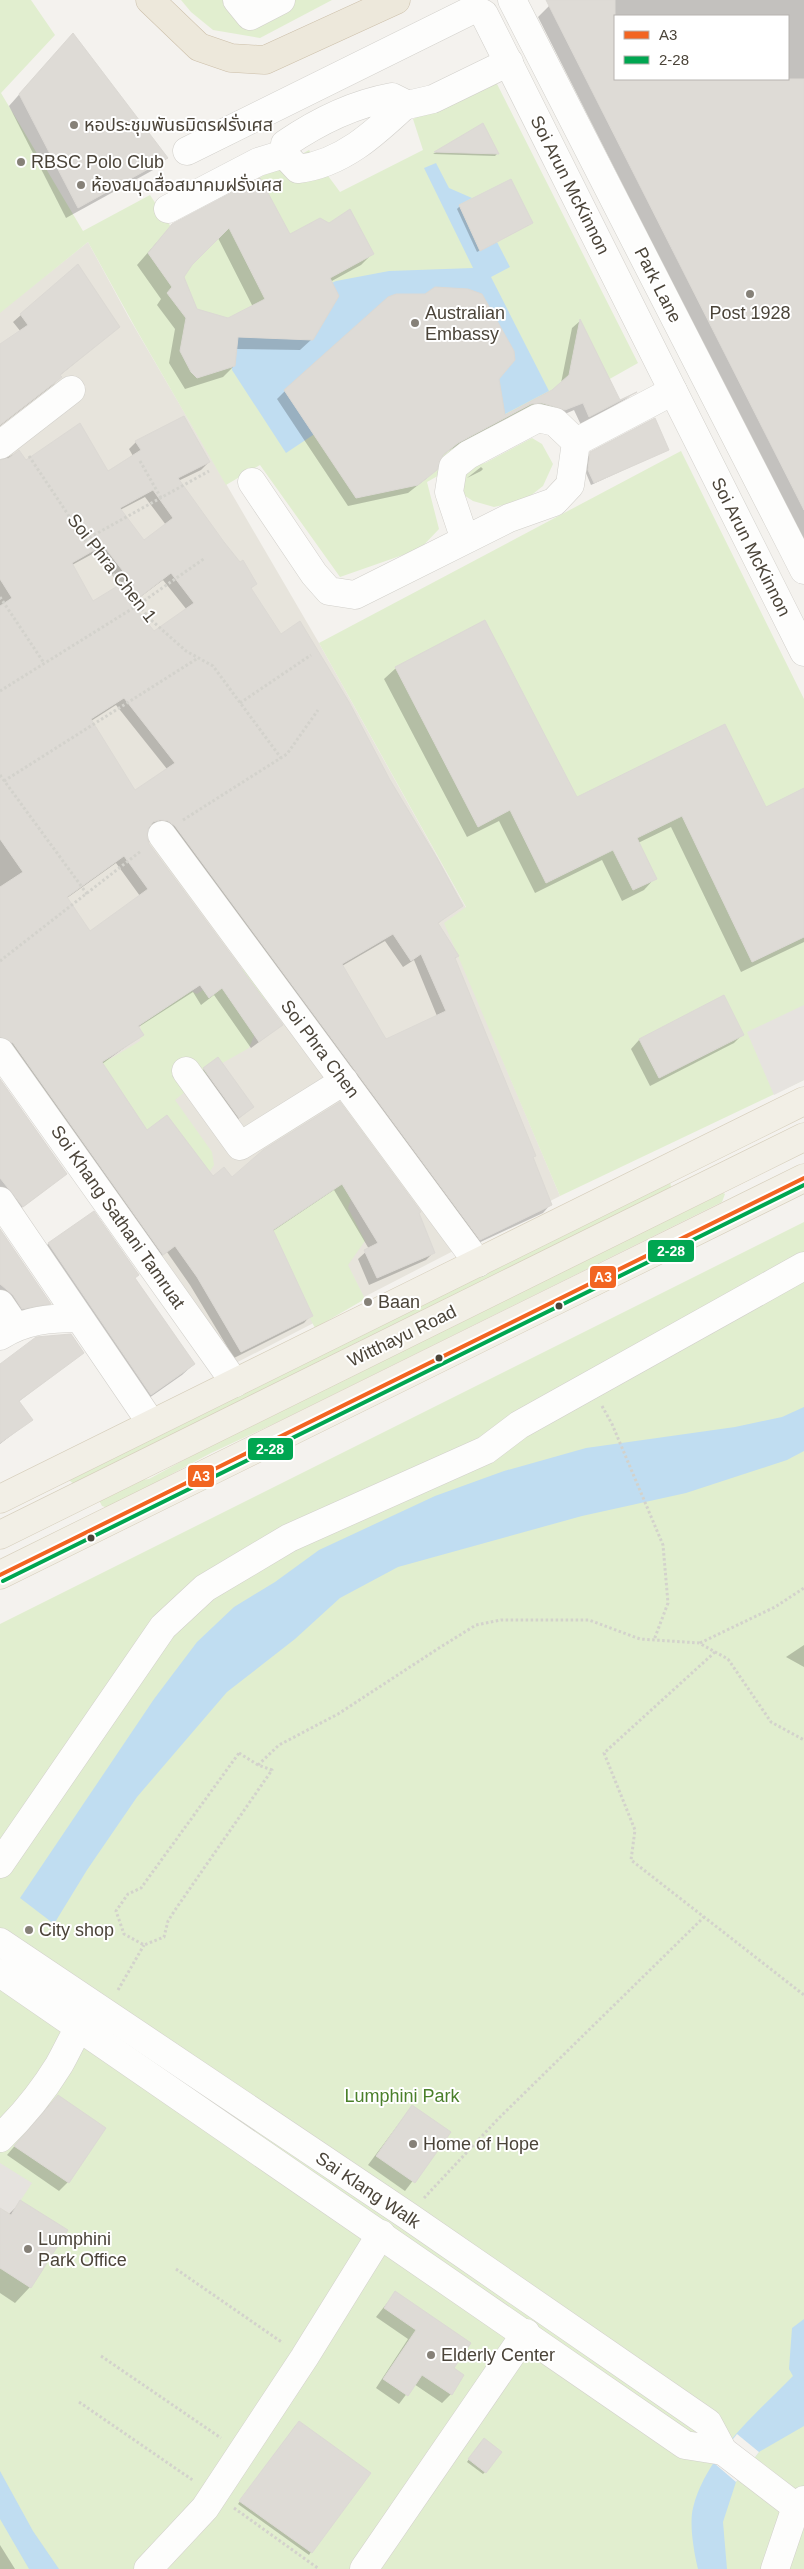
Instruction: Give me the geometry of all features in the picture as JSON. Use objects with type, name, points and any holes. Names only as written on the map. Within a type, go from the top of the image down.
[{"type":"highway","points":[[150,0],[199,47],[230,58],[265,60],[396,0]]},
{"type":"main road","name":"Witthayu Road","points":[[0,1499],[804,1101]]},
{"type":"main road","points":[[733,1137],[763,1198]]},
{"type":"main road","name":"Witthayu Road","points":[[0,1535],[804,1138]]},
{"type":"main road","name":"Witthayu Road","points":[[0,1575],[804,1178]]},
{"type":"main road","points":[[24,1486],[55,1548]]},
{"type":"street","points":[[237,0],[250,16],[281,0]]},
{"type":"street","name":"Park Lane","points":[[512,0],[804,570]]},
{"type":"street","name":"Soi Arun McKinnon","points":[[187,151],[474,9],[484,14],[804,652]]},
{"type":"street","points":[[404,106],[406,104],[392,97],[366,102],[303,131],[285,144],[284,154],[298,169],[318,167],[345,153],[385,125],[404,106],[433,99],[509,62]]},
{"type":"street","points":[[168,209],[258,162],[284,154]]},
{"type":"street","points":[[7,439],[71,390]]},
{"type":"street","points":[[576,442],[673,391]]},
{"type":"street","points":[[465,540],[449,492],[453,467],[468,455],[538,418],[555,422],[576,442]]},
{"type":"street","points":[[252,482],[314,574],[329,591],[354,595],[509,518],[554,502],[570,485],[576,442]]},
{"type":"street","name":"Soi Phra Chen","points":[[162,835],[478,1263]]},
{"type":"street","name":"Soi Khang Sathani Tamruat","points":[[0,1052],[236,1383]]},
{"type":"street","points":[[186,1071],[240,1146],[344,1081]]},
{"type":"street","points":[[0,1202],[151,1423]]},
{"type":"street","points":[[0,1864],[162,1627],[205,1588],[289,1538],[486,1450],[518,1425],[804,1266]]},
{"type":"street","points":[[0,1304],[8,1331],[44,1318],[79,1318]]},
{"type":"street","name":"Sai Klang Walk","points":[[0,1942],[93,2015],[190,2103],[686,2445],[724,2451]]},
{"type":"street","name":"Sai Klang Walk","points":[[0,1973],[93,2015],[206,2081],[408,2216],[708,2423],[724,2451],[746,2470],[800,2503]]},
{"type":"street","points":[[0,2138],[17,2122],[93,2015]]},
{"type":"street","points":[[190,2103],[206,2081]]},
{"type":"street","points":[[148,2569],[205,2508],[386,2238],[408,2216]]},
{"type":"street","points":[[364,2569],[526,2333]]},
{"type":"street","points":[[601,2386],[616,2360]]},
{"type":"street","points":[[775,2569],[800,2503]]},
{"type":"path","name":"Soi Phra Chen 1","points":[[7,439],[85,540],[150,619],[186,651],[213,666],[281,758]]},
{"type":"path","points":[[140,460],[160,498]]},
{"type":"path","points":[[85,540],[209,471]]},
{"type":"path","points":[[0,691],[138,605],[205,558]]},
{"type":"path","points":[[0,597],[44,664]]},
{"type":"path","points":[[240,704],[311,655]]},
{"type":"path","points":[[4,781],[198,658]]},
{"type":"path","points":[[0,775],[86,894]]},
{"type":"path","points":[[612,1424],[663,1544],[668,1603],[654,1640]]},
{"type":"path","points":[[700,1643],[775,1607],[804,1588]]},
{"type":"path","points":[[258,1765],[279,1745],[338,1714],[476,1625],[500,1620],[589,1620],[640,1639],[700,1643],[728,1659],[771,1722],[804,1740]]},
{"type":"path","points":[[715,1652],[604,1753],[635,1830],[631,1860],[804,1995]]},
{"type":"path","points":[[93,2015],[144,1945],[164,1937],[168,1920],[272,1770],[258,1765],[239,1753],[141,1888],[128,1894],[116,1911],[124,1934],[144,1945]]},
{"type":"path","points":[[408,2216],[498,2119],[704,1917]]},
{"type":"path","points":[[176,2269],[304,2358]]},
{"type":"path","points":[[101,2356],[242,2452]]},
{"type":"shaded area","points":[[88,242],[128,316],[319,643],[466,908],[445,923],[560,1196],[230,1366],[0,1051],[0,312]]},
{"type":"shaded area","points":[[804,1005],[804,1080],[774,1095],[747,1032]]},
{"type":"shaded area","points":[[0,2163],[32,2183],[11,2215],[0,2208]]},
{"type":"green space","points":[[0,0],[31,0],[55,35],[1,93],[83,231],[150,195],[171,227],[309,150],[340,192],[423,150],[413,119],[496,82],[638,363],[427,482],[439,529],[420,549],[340,577],[260,465],[226,485],[88,242],[0,313]]},
{"type":"green space","points":[[181,0],[332,0],[260,38],[213,30],[191,12]]},
{"type":"green space","points":[[532,438],[542,444],[553,464],[543,486],[525,500],[494,507],[473,501],[456,490],[467,467],[485,463]]},
{"type":"green space","points":[[681,451],[804,699],[804,1080],[560,1196],[444,923],[466,907],[319,643]]},
{"type":"green space","points":[[254,967],[266,987],[263,1014],[249,1048],[217,1066],[175,1100],[212,1152],[214,1165],[207,1176],[151,1159],[85,1039],[93,1038],[110,1059],[140,1041],[141,1018],[182,986],[197,994],[229,972]]},
{"type":"green space","points":[[340,1149],[356,1184],[348,1208],[365,1241],[348,1265],[365,1299],[315,1328],[270,1241],[265,1210]]},
{"type":"green space","points":[[670,1181],[671,1187],[666,1192],[76,1486],[69,1480]]},
{"type":"green space","points":[[720,1191],[725,1194],[722,1202],[282,1420],[211,1453],[108,1508],[102,1506],[99,1500],[116,1484],[149,1479],[219,1441]]},
{"type":"green space","name":"Lumphini Park","points":[[804,1222],[804,2569],[0,2569],[0,1624]]},
{"type":"water","points":[[436,163],[449,188],[472,198],[459,205],[480,250],[496,240],[510,267],[491,277],[549,391],[469,433],[319,431],[286,453],[232,370],[234,329],[336,281],[389,271],[473,268],[424,168]]},
{"type":"water","points":[[804,1407],[804,1451],[787,1460],[686,1493],[582,1516],[398,1567],[340,1598],[295,1639],[227,1692],[137,1797],[87,1870],[54,1924],[20,1898],[154,1699],[197,1642],[234,1607],[275,1582],[319,1550],[435,1496],[504,1471],[586,1448],[735,1427],[782,1417]]},
{"type":"water","points":[[804,2319],[804,2426],[759,2452],[736,2482],[723,2522],[727,2569],[698,2569],[692,2530],[692,2515],[700,2489],[709,2470],[734,2436],[793,2376],[789,2369],[792,2328]]},
{"type":"water","points":[[0,2471],[33,2531],[59,2569],[29,2569],[0,2519]]},
{"type":"pier","points":[[737,2434],[759,2452],[736,2482],[714,2463]]},
{"type":"building","name":"Post 1928","points":[[546,0],[615,0],[614,80],[804,79],[804,510]]},
{"type":"building","points":[[73,33],[168,158],[78,208],[19,94]]},
{"type":"building","points":[[483,123],[499,154],[434,152]]},
{"type":"building","points":[[260,178],[290,234],[320,218],[329,223],[350,209],[374,254],[330,278],[339,296],[313,340],[238,337],[235,366],[197,378],[191,372],[180,351],[186,318],[167,293],[172,287],[148,253],[172,224]],"holes":[[[229,228],[265,299],[228,318],[197,309],[184,277],[192,265]]]},
{"type":"building","points":[[511,179],[533,223],[480,251],[459,205]]},
{"type":"building","points":[[78,264],[120,327],[60,375],[62,377],[0,425],[0,344],[28,325],[20,314]]},
{"type":"building","points":[[435,287],[468,289],[482,294],[514,351],[515,360],[499,379],[505,415],[552,390],[569,375],[580,319],[620,400],[637,392],[589,417],[583,403],[565,410],[542,403],[531,404],[458,443],[443,455],[437,470],[418,485],[356,498],[284,390],[388,297],[396,294],[425,294]]},
{"type":"building","points":[[184,416],[210,462],[178,478],[224,542],[240,562],[243,560],[257,584],[251,588],[281,634],[300,621],[349,702],[390,780],[437,858],[463,906],[438,923],[459,956],[455,958],[536,1156],[533,1157],[552,1205],[480,1240],[175,826],[168,821],[160,820],[153,822],[148,829],[147,837],[149,844],[283,1025],[259,1042],[222,988],[209,998],[200,985],[138,1026],[144,1035],[102,1062],[147,1130],[167,1115],[213,1176],[224,1167],[232,1177],[263,1150],[340,1102],[421,1212],[419,1213],[435,1253],[377,1278],[364,1250],[378,1243],[342,1184],[273,1230],[313,1316],[241,1352],[197,1277],[175,1246],[163,1255],[13,1043],[0,1037],[0,887],[23,872],[0,839],[0,606],[12,598],[0,579],[0,460],[9,458],[19,450],[26,460],[80,423],[108,471],[141,450],[135,441]],"holes":[[[153,490],[173,518],[144,540],[120,508]],[[103,545],[129,579],[93,601],[72,563]],[[171,573],[194,603],[154,631],[132,603]],[[124,698],[175,763],[135,790],[91,719]],[[124,856],[148,889],[90,931],[67,897]],[[393,934],[411,961],[421,954],[446,1011],[386,1039],[342,964]]]},
{"type":"building","points":[[655,418],[669,450],[594,483],[588,470],[590,452]]},
{"type":"building","points":[[485,620],[577,797],[725,724],[766,807],[804,788],[804,937],[752,962],[682,816],[637,838],[657,879],[633,890],[613,850],[546,883],[510,810],[478,827],[395,667]]},
{"type":"building","points":[[724,995],[744,1035],[659,1078],[639,1039]]},
{"type":"building","points":[[218,1057],[254,1107],[239,1118],[203,1068]]},
{"type":"building","points":[[0,1079],[67,1174],[23,1207],[0,1178]]},
{"type":"building","points":[[94,1211],[139,1275],[135,1278],[195,1364],[151,1395],[48,1243]]},
{"type":"building","points":[[0,1229],[51,1304],[22,1309],[13,1295],[0,1284]]},
{"type":"building","points":[[71,1334],[84,1353],[19,1401],[33,1420],[0,1443],[0,1364],[36,1337]]},
{"type":"building","points":[[58,2095],[106,2128],[69,2183],[14,2146]]},
{"type":"building","name":"Home of Hope","points":[[412,2105],[451,2132],[415,2183],[376,2156]]},
{"type":"building","name":"Lumphini Park Office","points":[[20,2200],[68,2230],[31,2288],[0,2268],[0,2208],[11,2215]]},
{"type":"building","name":"Elderly Center","points":[[395,2291],[471,2343],[454,2368],[464,2375],[452,2395],[422,2375],[408,2396],[383,2379],[416,2330],[384,2308]]},
{"type":"building","points":[[299,2421],[371,2473],[312,2553],[239,2501]]},
{"type":"building","points":[[484,2438],[502,2452],[486,2473],[468,2459]]},
{"type":"transit line","name":"A3","points":[[0,1575],[804,1178]]},
{"type":"transit line","name":"2-28","points":[[3,1581],[804,1185]]},
{"type":"place","name":"หอประชุมพันธมิตรฝรั่งเศส","points":[[74,125]]},
{"type":"place","name":"RBSC Polo Club","points":[[21,162]]},
{"type":"place","name":"ห้องสมุดสื่อสมาคมฝรั่งเศส","points":[[81,185]]},
{"type":"place","name":"Post 1928","points":[[750,294]]},
{"type":"place","name":"Australian Embassy","points":[[415,323]]},
{"type":"place","name":"Baan","points":[[368,1302]]},
{"type":"place","name":"City shop","points":[[29,1930]]},
{"type":"place","name":"Home of Hope","points":[[413,2144]]},
{"type":"place","name":"Lumphini Park Office","points":[[28,2249]]},
{"type":"place","name":"Elderly Center","points":[[431,2355]]}]
